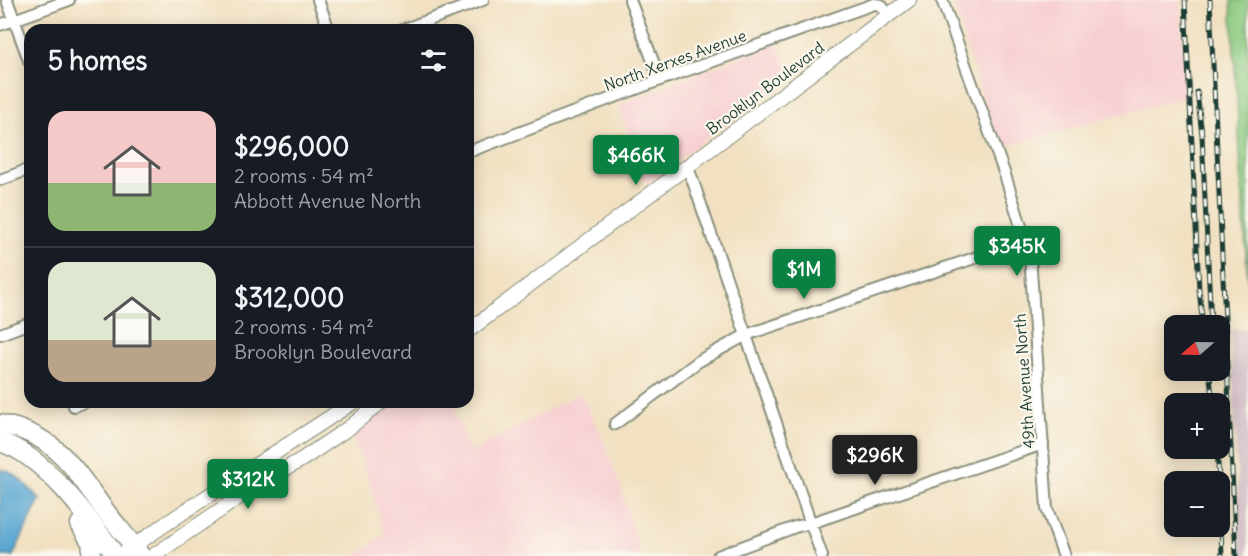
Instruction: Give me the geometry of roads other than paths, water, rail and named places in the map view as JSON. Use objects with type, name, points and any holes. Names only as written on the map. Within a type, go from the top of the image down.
[{"type":"highway","points":[[0,424],[23,429],[63,454],[128,553]]},
{"type":"highway","points":[[0,442],[21,451],[36,461],[128,553]]},
{"type":"highway","points":[[36,461],[87,532],[92,544],[91,556]]},
{"type":"main road","name":"Brooklyn Boulevard","points":[[474,327],[909,0]]},
{"type":"main road","points":[[128,553],[213,492],[344,408]]},
{"type":"main road","points":[[153,556],[254,487],[331,440],[373,408]]},
{"type":"street","points":[[8,0],[24,46]]},
{"type":"street","points":[[0,25],[69,0]]},
{"type":"street","points":[[318,0],[327,24]]},
{"type":"street","points":[[418,24],[483,0]]},
{"type":"street","points":[[630,0],[660,80]]},
{"type":"street","name":"49th Avenue North","points":[[942,0],[1005,175],[1030,255],[1047,509],[1064,556]]},
{"type":"street","name":"North Xerxes Avenue","points":[[474,150],[660,80],[874,4],[881,6],[889,15]]},
{"type":"street","points":[[688,167],[822,556]]},
{"type":"street","points":[[0,180],[24,171]]},
{"type":"street","points":[[615,424],[699,362],[746,335],[1025,241]]},
{"type":"street","points":[[0,334],[24,325]]},
{"type":"street","points":[[718,556],[795,526],[811,523],[1043,444]]},
{"type":"water","points":[[0,469],[17,476],[40,499],[13,556],[0,556]]},
{"type":"railway","points":[[1185,0],[1202,315]]},
{"type":"railway","points":[[1210,0],[1236,556]]},
{"type":"railway","points":[[1197,92],[1202,135],[1210,315]]},
{"type":"railway","points":[[1210,381],[1212,393]]},
{"type":"railway","points":[[1218,459],[1218,471]]},
{"type":"railway","points":[[1221,537],[1222,556]]}]
